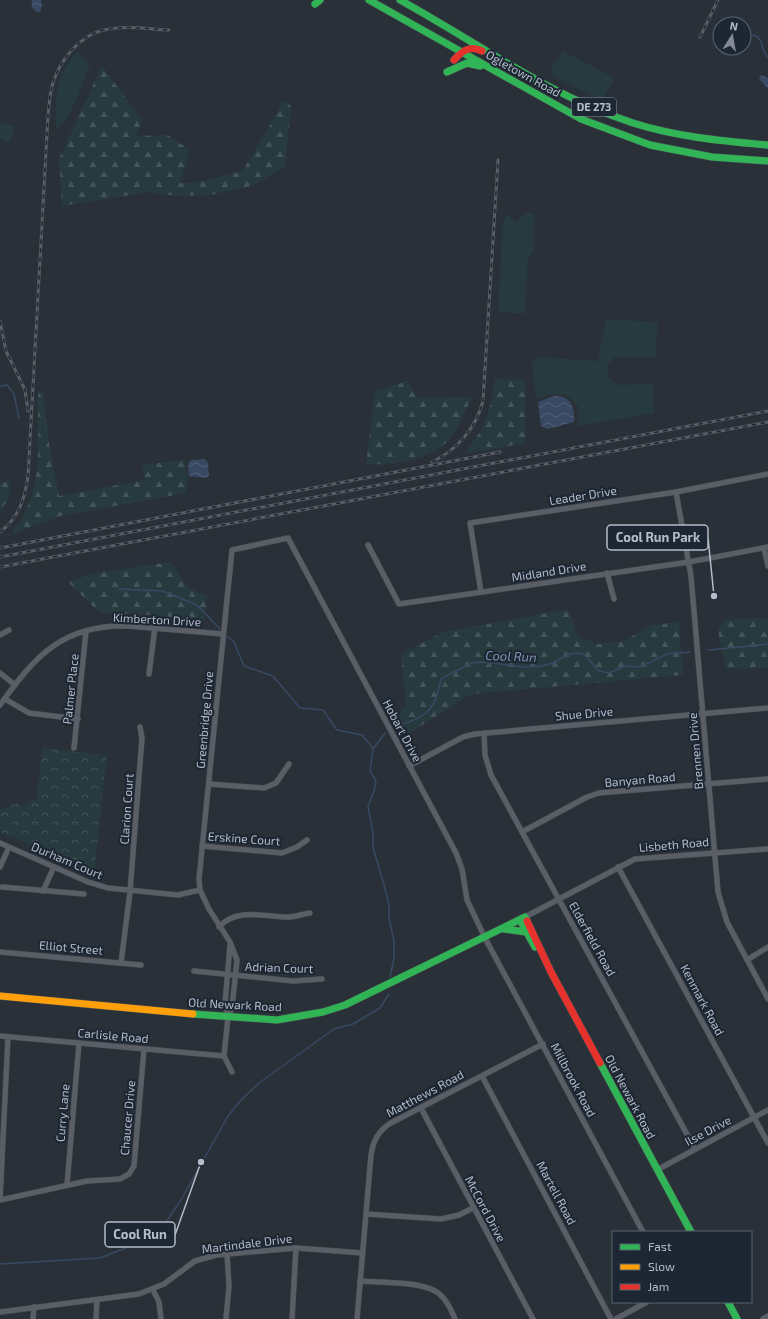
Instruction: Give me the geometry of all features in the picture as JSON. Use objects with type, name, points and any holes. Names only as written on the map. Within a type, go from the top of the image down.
[{"type":"street","points":[[315,0],[315,4],[320,0]]},
{"type":"street","name":"Ogletown Road","points":[[369,0],[581,119],[650,145],[712,157],[768,161]]},
{"type":"street","name":"Ogletown Road","points":[[400,0],[586,104],[642,125],[694,138],[768,146]]},
{"type":"street","points":[[454,60],[461,52],[467,49],[479,49],[513,69],[532,75]]},
{"type":"street","points":[[447,72],[467,63],[474,63],[502,75]]},
{"type":"street","name":"Leader Drive","points":[[481,592],[470,523],[676,492],[768,474]]},
{"type":"street","name":"Brennen Drive","points":[[676,492],[689,562],[718,892],[723,912],[768,999]]},
{"type":"street","name":"Greenbridge Drive","points":[[228,1017],[232,1008],[237,960],[230,942],[208,909],[200,890],[202,846],[232,550],[288,538]]},
{"type":"street","name":"Hobart Drive","points":[[288,538],[458,857],[462,868],[467,900],[485,938]]},
{"type":"street","name":"Midland Drive","points":[[368,545],[398,604],[689,562],[766,547]]},
{"type":"street","points":[[766,547],[768,566]]},
{"type":"street","points":[[607,573],[614,599]]},
{"type":"street","name":"Kimberton Drive","points":[[0,706],[29,666],[59,641],[86,631],[117,625],[155,627],[223,634]]},
{"type":"street","points":[[149,674],[155,627]]},
{"type":"street","points":[[0,635],[9,630]]},
{"type":"street","name":"Palmer Place","points":[[74,748],[86,631]]},
{"type":"street","points":[[0,673],[15,685]]},
{"type":"street","points":[[5,699],[29,713],[78,719]]},
{"type":"street","name":"Shue Drive","points":[[409,766],[463,737],[484,733],[768,708]]},
{"type":"street","name":"Clarion Court","points":[[121,963],[130,892],[142,738],[140,727]]},
{"type":"street","name":"Elderfield Road","points":[[484,733],[485,755],[491,775],[695,1150]]},
{"type":"street","points":[[209,784],[264,788],[276,783],[289,764]]},
{"type":"street","name":"Banyan Road","points":[[522,832],[594,795],[768,779]]},
{"type":"street","name":"Erskine Court","points":[[202,846],[282,853],[297,847],[307,840]]},
{"type":"street","name":"Durham Court","points":[[0,843],[99,886],[130,892],[178,895],[200,890]]},
{"type":"street","points":[[0,867],[9,847]]},
{"type":"street","name":"Lisbeth Road","points":[[522,918],[618,866],[635,859],[768,849]]},
{"type":"street","name":"Kenmark Road","points":[[618,866],[768,1143]]},
{"type":"street","points":[[43,890],[54,867]]},
{"type":"street","points":[[2,887],[84,894]]},
{"type":"street","points":[[219,927],[224,921],[239,915],[290,917],[310,913]]},
{"type":"street","name":"Old Newark Road","points":[[0,996],[228,1017],[277,1020],[295,1018],[323,1012],[345,1005],[485,938],[522,918]]},
{"type":"street","name":"Old Newark Road","points":[[522,918],[526,932],[551,972]]},
{"type":"street","name":"Old Newark Road","points":[[522,918],[690,1231]]},
{"type":"street","points":[[503,929],[526,932]]},
{"type":"street","name":"Millbrook Road","points":[[485,938],[642,1231]]},
{"type":"street","points":[[230,942],[229,975],[225,1004],[228,1017],[224,1056],[232,1072]]},
{"type":"street","points":[[747,960],[768,947]]},
{"type":"street","name":"Elliot Street","points":[[0,952],[141,965]]},
{"type":"street","name":"Adrian Court","points":[[194,971],[293,981],[322,979]]},
{"type":"street","name":"Carlisle Road","points":[[0,1036],[224,1056]]},
{"type":"street","points":[[0,1200],[8,1037]]},
{"type":"street","name":"Curry Lane","points":[[67,1185],[79,1043]]},
{"type":"street","name":"Matthews Road","points":[[357,1319],[371,1155],[375,1139],[381,1131],[390,1124],[543,1044]]},
{"type":"street","name":"Chaucer Drive","points":[[0,1200],[87,1181],[120,1179],[132,1170],[134,1166],[144,1049]]},
{"type":"street","name":"Martell Road","points":[[482,1076],[611,1319]]},
{"type":"street","name":"McCord Drive","points":[[420,1108],[533,1319]]},
{"type":"street","name":"Ilse Drive","points":[[657,1170],[768,1110]]},
{"type":"street","points":[[366,1214],[441,1219],[453,1217],[473,1208]]},
{"type":"street","points":[[292,1319],[296,1248]]},
{"type":"street","name":"Martindale Drive","points":[[0,1312],[139,1294],[153,1290],[195,1261],[227,1254],[296,1248],[363,1253]]},
{"type":"street","points":[[226,1319],[229,1286],[227,1254]]},
{"type":"street","points":[[360,1281],[424,1286],[437,1292],[450,1308],[455,1319]]},
{"type":"street","points":[[153,1290],[158,1302],[161,1319]]},
{"type":"street","points":[[96,1319],[98,1300]]},
{"type":"street","points":[[616,1319],[645,1303]]},
{"type":"street","points":[[729,1303],[737,1319]]},
{"type":"street","points":[[33,1319],[34,1308]]},
{"type":"street","points":[[762,1319],[768,1316]]},
{"type":"green space","points":[[563,51],[615,78],[603,99],[599,99],[551,75],[552,68]]},
{"type":"green space","points":[[77,52],[90,65],[72,109],[62,125],[57,129],[56,107],[60,77]]},
{"type":"green space","points":[[102,66],[142,120],[136,136],[168,135],[190,150],[180,183],[195,183],[240,172],[245,167],[284,101],[289,103],[291,107],[285,167],[254,185],[211,195],[177,196],[148,192],[62,206],[59,159]]},
{"type":"green space","points":[[0,122],[15,127],[9,143],[0,139]]},
{"type":"green space","points":[[528,212],[535,215],[534,251],[528,258],[525,314],[498,312],[503,221],[508,214],[515,222]]},
{"type":"green space","points":[[606,319],[658,322],[655,357],[615,357],[607,365],[608,378],[619,385],[653,384],[654,413],[578,426],[578,406],[568,397],[558,394],[536,399],[532,362],[538,357],[598,361]]},
{"type":"green space","points":[[495,379],[525,380],[525,443],[464,454],[483,427],[489,410]]},
{"type":"green space","points":[[408,381],[417,398],[472,397],[453,435],[442,446],[422,457],[411,460],[388,464],[366,465],[375,391]]},
{"type":"green space","points":[[40,390],[43,391],[49,444],[59,496],[145,480],[142,465],[184,460],[188,479],[186,493],[60,516],[14,533],[13,530],[23,516],[35,484],[38,448],[38,395]]},
{"type":"green space","points":[[10,481],[9,498],[0,511],[0,483]]},
{"type":"green space","points":[[171,562],[188,588],[207,596],[205,621],[150,615],[99,612],[68,582],[96,573]]},
{"type":"green space","points":[[568,609],[578,636],[597,644],[624,641],[651,625],[679,622],[683,675],[471,694],[406,735],[395,717],[406,706],[401,654],[443,632]]},
{"type":"green space","points":[[725,619],[768,619],[768,668],[726,669],[718,631]]},
{"type":"green space","points":[[42,748],[107,755],[94,873],[0,832],[0,810],[17,803],[22,805],[37,798]]},
{"type":"water","points":[[32,0],[41,0],[42,5],[40,12],[37,12],[33,8]]},
{"type":"water","points":[[761,75],[768,78],[768,89],[759,79]]},
{"type":"water","points":[[554,396],[560,396],[571,403],[574,412],[574,422],[548,429],[541,426],[538,402]]},
{"type":"water","points":[[205,459],[208,463],[209,476],[206,478],[189,476],[188,464],[191,460]]},
{"type":"waterway","points":[[752,35],[755,35],[760,40],[768,57]]},
{"type":"waterway","points":[[0,386],[7,385],[14,394],[19,418]]},
{"type":"waterway","points":[[119,589],[162,591],[197,605],[220,629]]},
{"type":"waterway","points":[[227,636],[234,642],[244,666],[273,676],[300,708],[323,710],[337,730],[362,735],[373,748]]},
{"type":"waterway","name":"Cool Run","points":[[708,650],[768,644]]},
{"type":"waterway","name":"Cool Run","points":[[394,727],[419,718],[429,710],[436,698],[442,678],[472,663],[484,662],[525,667],[542,666],[553,663],[569,654],[580,653],[585,655],[599,671],[609,673],[625,666],[640,667],[667,654],[690,652]]},
{"type":"waterway","name":"Cool Run","points":[[385,733],[373,749],[370,771],[376,781],[368,806],[373,833],[373,847],[389,905],[389,918],[394,941],[394,958],[390,977]]},
{"type":"waterway","name":"Cool Run","points":[[0,1264],[100,1258],[123,1249],[162,1228],[181,1200],[228,1116],[241,1100],[259,1083],[334,1029],[353,1024],[380,1008],[389,994]]},
{"type":"railway","points":[[700,37],[718,0]]},
{"type":"railway","points":[[0,532],[12,520],[20,507],[28,476],[48,115],[50,95],[56,74],[72,50],[87,37],[95,33],[120,28],[169,30]]},
{"type":"railway","points":[[432,462],[450,451],[464,437],[476,420],[483,401],[498,160]]},
{"type":"railway","points":[[0,321],[6,351],[25,390],[28,411]]},
{"type":"railway","points":[[0,557],[768,411]]},
{"type":"railway","points":[[0,567],[768,422]]},
{"type":"railway","points":[[0,548],[500,452]]},
{"type":"traffic: fast","points":[[315,4],[320,0]]},
{"type":"traffic: fast","points":[[369,0],[581,119],[650,145],[712,157],[768,161]]},
{"type":"traffic: fast","points":[[400,0],[514,67],[602,112],[633,123],[666,132],[717,140],[768,145]]},
{"type":"traffic: fast","points":[[447,72],[467,63],[480,66]]},
{"type":"traffic: fast","points":[[193,1014],[277,1020],[323,1012],[345,1005],[525,917],[527,921]]},
{"type":"traffic: fast","points":[[520,920],[535,947]]},
{"type":"traffic: fast","points":[[504,929],[526,932]]},
{"type":"traffic: fast","points":[[600,1063],[690,1231]]},
{"type":"traffic: fast","points":[[729,1303],[737,1319]]},
{"type":"traffic: slow","points":[[0,996],[193,1014]]},
{"type":"traffic: jam","points":[[454,60],[466,50],[478,49],[482,51]]},
{"type":"traffic: jam","points":[[527,921],[551,972],[600,1063]]},
{"type":"place","name":"Cool Run Park","points":[[714,596]]},
{"type":"place","name":"Cool Run","points":[[201,1162]]}]
